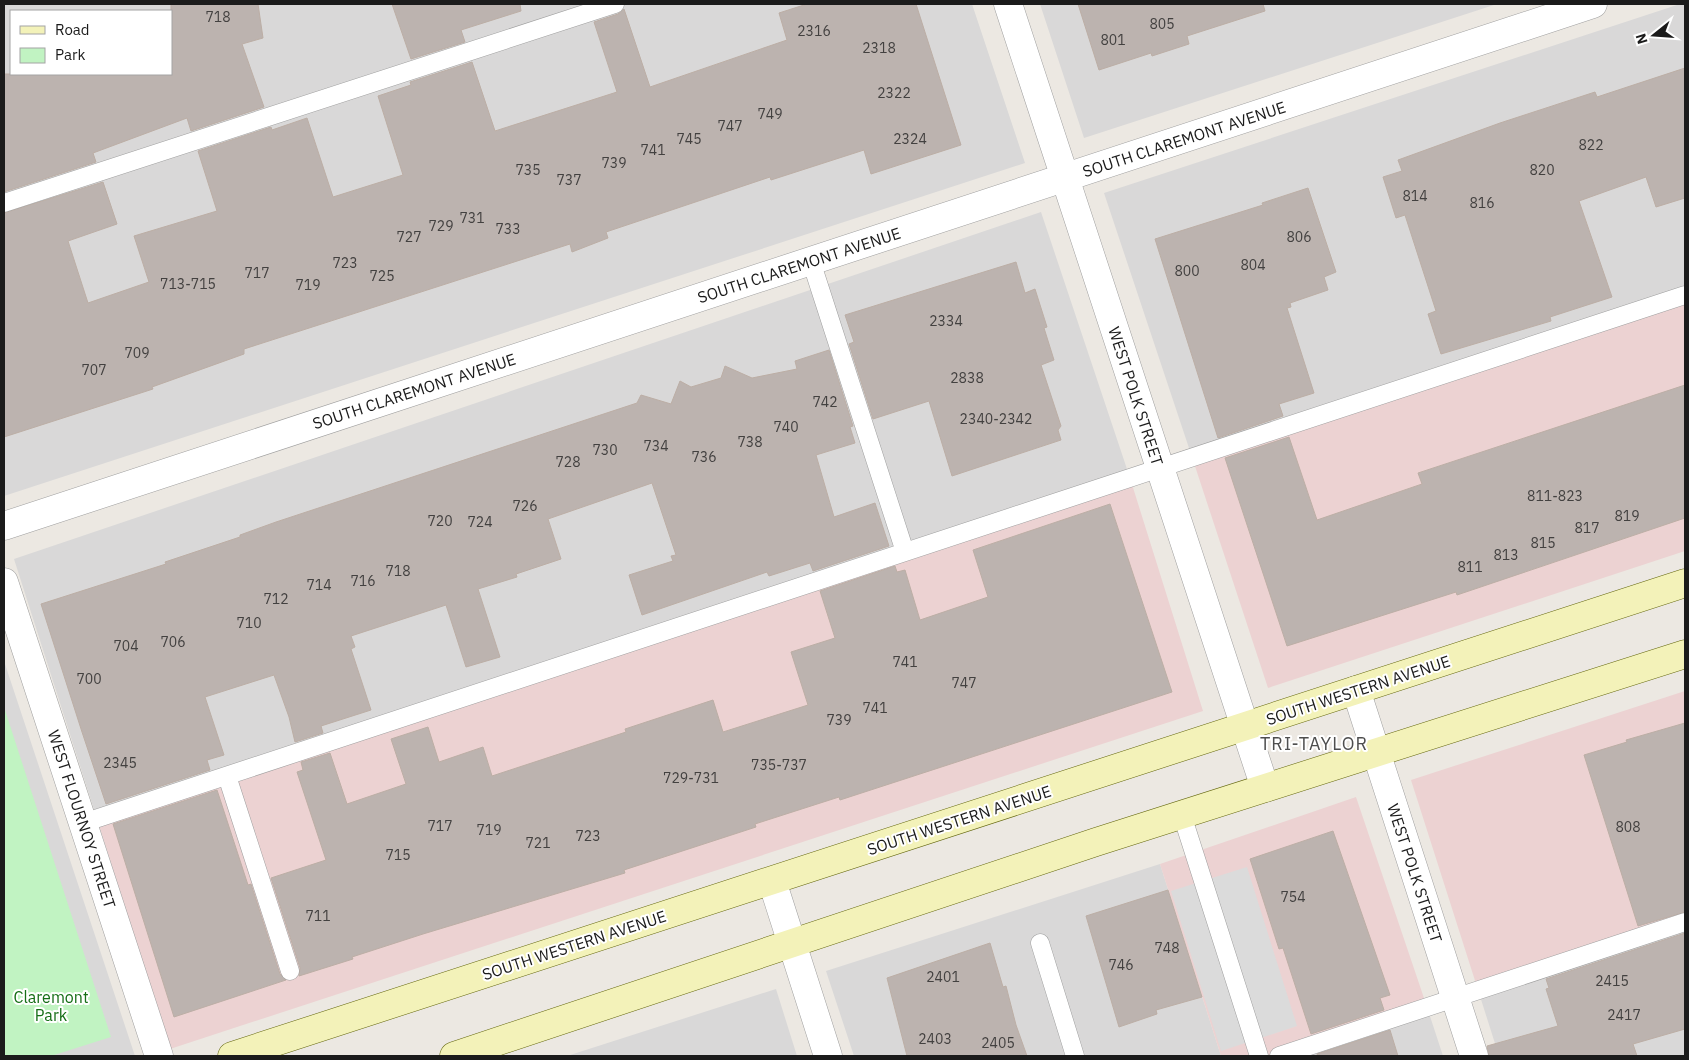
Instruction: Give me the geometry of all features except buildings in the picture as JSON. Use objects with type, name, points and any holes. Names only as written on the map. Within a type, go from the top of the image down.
[{"type":"main road","name":"SOUTH WESTERN AVENUE","points":[[232,1056],[772,882],[1685,583]]},
{"type":"main road","points":[[454,1056],[490,1050],[792,943],[1265,788],[1685,654]]},
{"type":"street","name":"WEST POLK STREET","points":[[1008,4],[1265,788]]},
{"type":"street","name":"SOUTH CLAREMONT AVENUE","points":[[4,526],[1593,4]]},
{"type":"street","name":"WEST FLOURNOY STREET","points":[[4,582],[160,1056]]},
{"type":"street","name":"WEST POLK STREET","points":[[1356,690],[1474,1056]]},
{"type":"street","points":[[772,882],[828,1056]]},
{"type":"lane","points":[[4,203],[615,4]]},
{"type":"lane","points":[[811,261],[905,552]]},
{"type":"lane","points":[[83,823],[1685,295]]},
{"type":"lane","points":[[227,776],[290,971]]},
{"type":"lane","points":[[1182,815],[1259,1056]]},
{"type":"lane","points":[[1279,1056],[1685,922]]},
{"type":"lane","points":[[1040,943],[1075,1056]]},
{"type":"shaded area","points":[[4,4],[972,4],[1025,163],[4,496]]},
{"type":"shaded area","points":[[1040,4],[1497,4],[1084,138]]},
{"type":"shaded area","points":[[1680,4],[1685,4],[1685,295],[1192,457],[1104,193]]},
{"type":"shaded area","points":[[1041,212],[1130,478],[97,819],[14,559]]},
{"type":"shaded area","points":[[1685,295],[1685,551],[1268,688],[1192,457]]},
{"type":"shaded area","points":[[1130,478],[1203,711],[170,1049],[97,819]]},
{"type":"shaded area","name":"Claremont Park","points":[[4,661],[135,1056],[4,1056]]},
{"type":"shaded area","points":[[1685,691],[1685,922],[1478,990],[1411,780]]},
{"type":"shaded area","points":[[1356,797],[1427,1007],[1279,1056],[1221,1056],[1160,864]]},
{"type":"shaded area","points":[[1160,864],[1221,1056],[854,1056],[826,971]]},
{"type":"shaded area","points":[[1247,867],[1297,1026],[1221,1051],[1171,891]]},
{"type":"shaded area","points":[[1685,922],[1685,1056],[1499,1056],[1478,990]]},
{"type":"shaded area","points":[[776,989],[797,1056],[567,1056]]},
{"type":"shaded area","points":[[1427,1007],[1443,1056],[1279,1056]]},
{"type":"green space","name":"Claremont Park","points":[[4,707],[111,1037],[51,1056],[4,1056]]},
{"type":"district","name":"TRI-TAYLOR","points":[[1314,744]]}]
